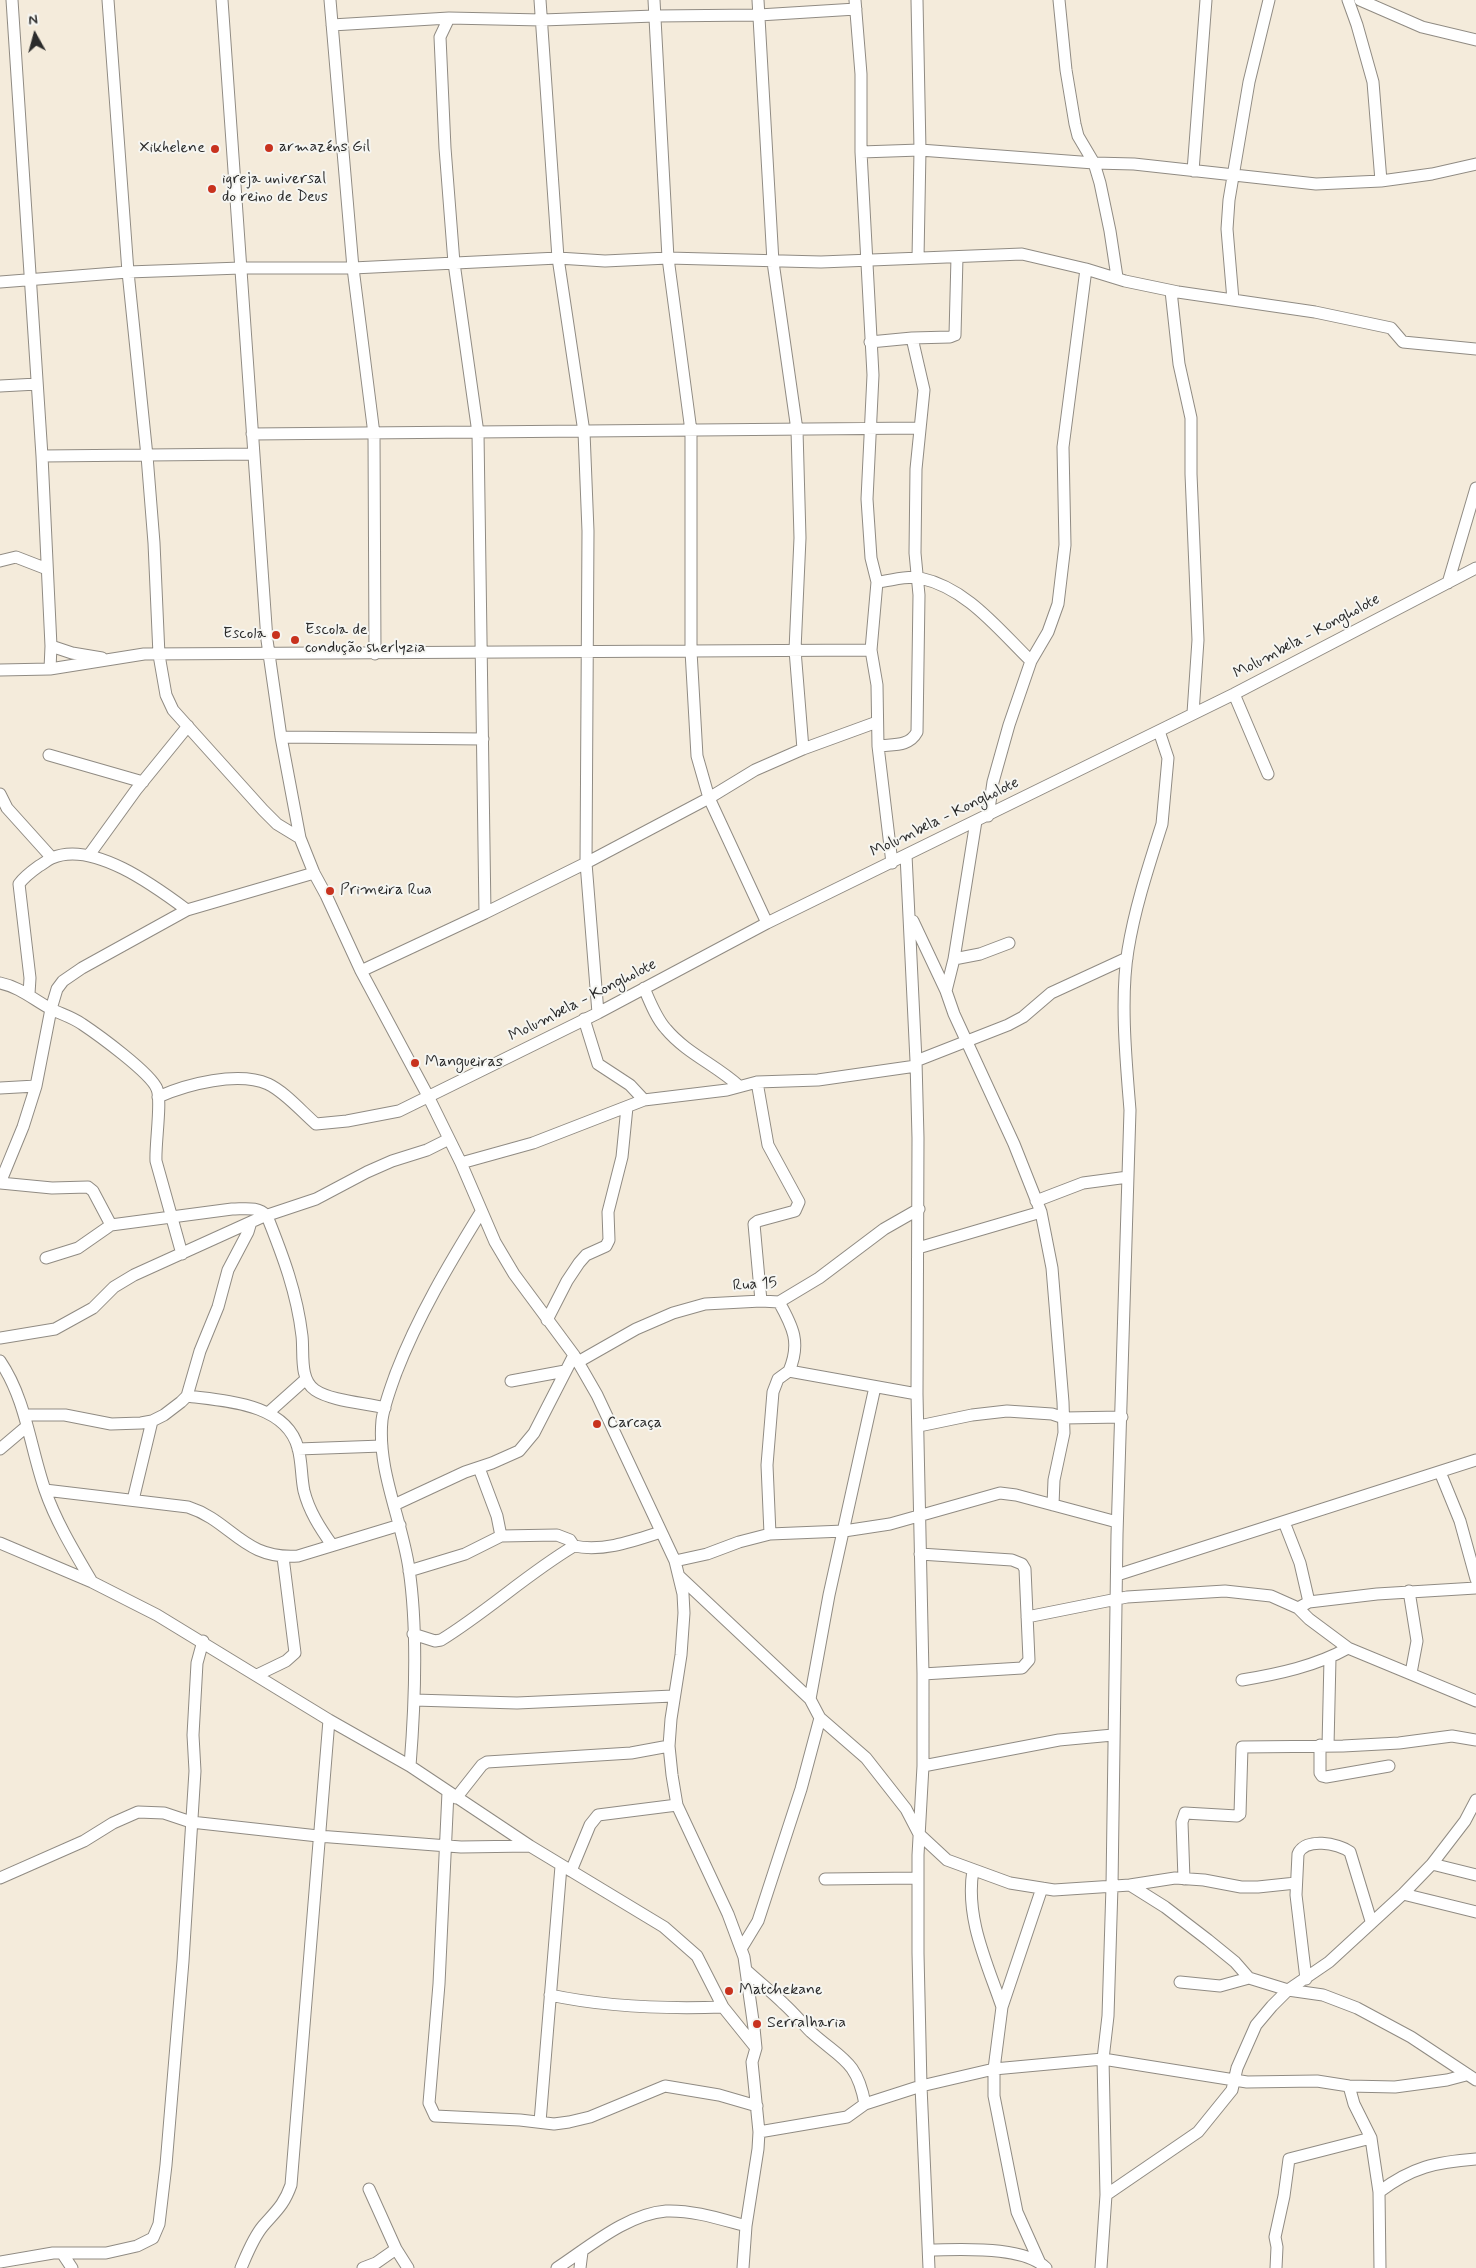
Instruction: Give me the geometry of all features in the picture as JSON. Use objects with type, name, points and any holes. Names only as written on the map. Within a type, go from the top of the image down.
[{"type":"street","points":[[12,0],[42,456],[51,646],[50,669]]},
{"type":"street","points":[[108,0],[128,272],[148,456],[159,655],[166,695],[173,710],[263,810],[277,824],[300,838]]},
{"type":"street","points":[[222,0],[267,640],[281,737],[300,838],[361,971],[413,1066],[461,1163],[495,1242],[514,1274],[576,1359],[597,1395],[675,1561],[683,1594],[684,1614],[681,1655],[673,1696],[669,1746],[677,1805],[728,1914],[741,1948],[746,1970],[756,2048],[752,2062],[759,2132],[756,2170],[746,2226],[743,2268]]},
{"type":"street","points":[[330,0],[353,268],[374,434],[375,654]]},
{"type":"street","points":[[654,0],[668,258],[691,431],[691,651],[697,756],[709,798],[767,923]]},
{"type":"street","points":[[758,0],[772,262],[797,430],[800,538],[794,650],[803,749]]},
{"type":"street","points":[[917,0],[920,150],[918,258]]},
{"type":"street","points":[[1059,0],[1066,70],[1075,124],[1080,141],[1094,164],[1100,183],[1117,277]]},
{"type":"street","points":[[1193,171],[1206,0]]},
{"type":"street","points":[[1233,300],[1227,229],[1249,82],[1269,0]]},
{"type":"street","points":[[1348,0],[1358,25],[1373,82],[1381,181]]},
{"type":"street","points":[[1360,0],[1422,27],[1476,40]]},
{"type":"street","points":[[526,19],[540,2]]},
{"type":"street","points":[[540,2],[558,258],[584,432],[588,531],[586,862],[598,1013]]},
{"type":"street","points":[[332,25],[449,18],[542,20],[759,15],[855,5],[861,74],[861,152],[872,376],[868,519],[871,558],[877,582],[871,650],[877,685],[878,746],[892,863]]},
{"type":"street","points":[[449,18],[440,37],[445,148],[454,263],[478,433],[485,913]]},
{"type":"street","points":[[424,19],[440,37]]},
{"type":"street","points":[[861,152],[920,150],[1094,164],[1134,164],[1316,184],[1381,181],[1432,174],[1476,164]]},
{"type":"street","points":[[0,282],[128,272],[241,268],[353,268],[558,258],[605,261],[668,258],[772,262],[1022,254],[1117,277],[1125,281],[1315,312],[1391,328],[1403,342],[1476,350]]},
{"type":"street","points":[[870,342],[912,338],[950,338],[955,335],[957,257]]},
{"type":"street","points":[[988,816],[997,765],[1030,661],[1048,632],[1058,604],[1064,545],[1063,447],[1086,269]]},
{"type":"street","points":[[1171,290],[1179,364],[1191,426],[1191,484],[1198,640],[1193,714]]},
{"type":"street","points":[[878,746],[907,743],[913,740],[917,732],[919,578],[915,553],[916,469],[924,390],[912,338]]},
{"type":"street","points":[[0,386],[37,384]]},
{"type":"street","points":[[252,434],[920,428]]},
{"type":"street","points":[[42,456],[253,454]]},
{"type":"street","points":[[1448,582],[1476,488]]},
{"type":"street","points":[[0,561],[16,557],[47,569]]},
{"type":"street","name":"Molumbela - Kongholote","points":[[158,1097],[192,1085],[222,1080],[252,1079],[269,1085],[316,1124],[399,1111],[598,1013],[767,923],[1234,694],[1476,568]]},
{"type":"street","points":[[877,582],[919,578],[946,588],[971,602],[1030,661]]},
{"type":"street","points":[[51,646],[109,660]]},
{"type":"street","points":[[0,670],[50,669],[144,654],[871,650]]},
{"type":"street","points":[[1234,694],[1268,774]]},
{"type":"street","points":[[361,971],[485,913],[586,862],[709,798],[755,770],[803,749],[877,722]]},
{"type":"street","points":[[89,855],[143,782],[188,726]]},
{"type":"street","points":[[1101,2268],[1106,2195],[1103,2059],[1108,2016],[1112,1886],[1117,1522],[1122,1417],[1125,1320],[1124,1266],[1130,1110],[1126,1060],[1127,958],[1133,924],[1162,824],[1168,758],[1160,731]]},
{"type":"street","points":[[281,737],[483,739]]},
{"type":"street","points":[[50,755],[143,782]]},
{"type":"street","points":[[0,794],[7,808],[52,858]]},
{"type":"street","points":[[946,990],[954,959],[976,821]]},
{"type":"street","points":[[29,994],[30,978],[19,884],[22,879],[52,858],[65,855],[89,855],[130,873],[160,890],[187,910]]},
{"type":"street","points":[[906,855],[916,1064],[919,1209],[917,1394],[923,1674],[918,1878],[921,2086],[929,2268]]},
{"type":"street","points":[[111,1225],[93,1191],[88,1187],[52,1188],[0,1183],[23,1127],[36,1086],[51,1009],[57,990],[76,972],[187,910],[314,872]]},
{"type":"street","points":[[910,915],[946,990],[966,1040],[1017,1152],[1041,1212],[1052,1268],[1064,1418],[1064,1433],[1054,1480],[1053,1505]]},
{"type":"street","points":[[954,959],[980,954],[1009,943]]},
{"type":"street","points":[[461,1163],[533,1143],[644,1100],[706,1092],[757,1082],[818,1080],[916,1064],[966,1040],[1008,1025],[1023,1017],[1051,993],[1127,958]]},
{"type":"street","points":[[0,983],[29,994],[51,1009],[82,1024],[141,1070],[156,1085],[158,1097],[156,1161],[170,1217],[182,1254]]},
{"type":"street","points":[[644,988],[664,1028],[682,1044],[739,1086]]},
{"type":"street","points":[[584,1019],[598,1064],[630,1085],[644,1100]]},
{"type":"street","points":[[757,1082],[768,1144],[799,1202],[795,1211],[758,1221],[754,1224],[761,1301]]},
{"type":"street","points":[[0,1088],[36,1086]]},
{"type":"street","points":[[546,1320],[563,1288],[580,1262],[586,1255],[606,1246],[608,1240],[608,1212],[622,1157],[626,1107]]},
{"type":"street","points":[[0,1338],[55,1329],[93,1308],[114,1287],[134,1275],[251,1222],[316,1199],[392,1161],[427,1150],[449,1140]]},
{"type":"street","points":[[1036,1201],[1083,1183],[1128,1176]]},
{"type":"street","points":[[46,1258],[78,1248],[111,1225],[252,1209],[262,1211],[267,1216],[292,1281],[302,1337],[306,1379],[315,1390],[332,1396],[385,1408]]},
{"type":"street","name":"Rua 15","points":[[576,1359],[673,1313],[705,1304],[779,1302],[819,1278],[884,1229],[919,1209]]},
{"type":"street","points":[[410,1766],[414,1700],[413,1634],[409,1571],[382,1446],[382,1419],[392,1384],[418,1320],[481,1212]]},
{"type":"street","points":[[918,1248],[1041,1212]]},
{"type":"street","points":[[0,1449],[26,1421],[65,1415],[111,1424],[152,1421],[174,1409],[187,1396],[200,1352],[218,1307],[228,1270],[248,1232],[251,1222]]},
{"type":"street","points":[[770,1534],[767,1465],[774,1392],[778,1379],[789,1371],[796,1351],[795,1335],[779,1302]]},
{"type":"street","points":[[394,1505],[512,1455],[534,1433],[565,1371],[576,1359]]},
{"type":"street","points":[[0,1361],[19,1398],[51,1506],[92,1582]]},
{"type":"street","points":[[512,1381],[565,1371]]},
{"type":"street","points":[[789,1371],[917,1394]]},
{"type":"street","points":[[268,1414],[306,1379]]},
{"type":"street","points":[[810,1699],[829,1594],[875,1387]]},
{"type":"street","points":[[187,1396],[249,1406],[280,1420],[289,1430],[298,1449],[308,1504],[332,1545]]},
{"type":"street","points":[[918,1426],[972,1415],[1007,1411],[1052,1414],[1064,1418],[1122,1417]]},
{"type":"street","points":[[133,1500],[152,1421]]},
{"type":"street","points":[[298,1449],[382,1446]]},
{"type":"street","points":[[1117,1575],[1476,1460]]},
{"type":"street","points":[[479,1468],[489,1492],[501,1536]]},
{"type":"street","points":[[1440,1472],[1460,1521],[1476,1579]]},
{"type":"street","points":[[45,1490],[195,1509],[212,1519],[246,1545],[264,1554],[283,1557],[298,1556],[400,1525]]},
{"type":"street","points":[[675,1561],[707,1554],[739,1542],[770,1534],[844,1531],[919,1517],[1000,1493],[1016,1495],[1117,1522]]},
{"type":"street","points":[[1284,1522],[1300,1563],[1309,1602]]},
{"type":"street","points":[[409,1571],[465,1554],[501,1536],[556,1535],[570,1540],[574,1546],[586,1549],[603,1547],[661,1532]]},
{"type":"street","points":[[0,1543],[92,1582],[203,1641],[329,1720],[410,1766],[530,1846],[664,1927],[697,1956],[723,2007],[756,2048]]},
{"type":"street","points":[[413,1634],[435,1641],[441,1640],[489,1608],[516,1584],[542,1565],[574,1546]]},
{"type":"street","points":[[920,1554],[1012,1560],[1022,1564],[1025,1569],[1029,1660],[1022,1668],[923,1674]]},
{"type":"street","points":[[257,1674],[286,1661],[295,1652],[283,1557]]},
{"type":"street","points":[[679,1575],[810,1699],[820,1718],[866,1758],[906,1809],[919,1834],[947,1860],[1010,1883],[1054,1890],[1184,1879],[1241,1887],[1296,1883]]},
{"type":"street","points":[[1298,1608],[1309,1602],[1409,1591],[1476,1588]]},
{"type":"street","points":[[1027,1617],[1127,1597],[1225,1591],[1271,1596],[1298,1608],[1316,1625],[1348,1648],[1476,1701]]},
{"type":"street","points":[[1409,1591],[1417,1641],[1411,1673]]},
{"type":"street","points":[[2,2264],[29,2255],[106,2253],[137,2246],[153,2238],[159,2224],[176,2055],[195,1771],[193,1735],[197,1663],[203,1641]]},
{"type":"street","points":[[1242,1680],[1261,1677],[1330,1658],[1348,1648]]},
{"type":"street","points":[[1330,1658],[1324,1745],[1320,1773],[1326,1777],[1389,1766]]},
{"type":"street","points":[[414,1700],[517,1703],[673,1696]]},
{"type":"street","points":[[741,1948],[758,1921],[801,1789],[820,1718]]},
{"type":"street","points":[[240,2268],[262,2227],[283,2204],[291,2185],[318,1836],[329,1720]]},
{"type":"street","points":[[922,1766],[1059,1740],[1113,1735]]},
{"type":"street","points":[[1184,1879],[1182,1822],[1185,1813],[1237,1816],[1240,1814],[1242,1747],[1399,1743],[1452,1736],[1476,1740]]},
{"type":"street","points":[[669,1746],[631,1753],[488,1762],[482,1765],[452,1795],[446,1845],[439,1984],[429,2103],[431,2111],[435,2116],[554,2124],[579,2121],[664,2086],[719,2095],[757,2106]]},
{"type":"street","points":[[1106,2195],[1198,2132],[1232,2090],[1237,2068],[1256,2025],[1288,1990],[1329,1962],[1371,1921],[1403,1894],[1432,1864],[1465,1821],[1476,1800]]},
{"type":"street","points":[[540,2122],[550,1995],[566,1868],[590,1825],[598,1815],[677,1805]]},
{"type":"street","points":[[0,1878],[84,1841],[112,1823],[138,1812],[164,1813],[191,1822],[318,1836],[492,1848],[530,1846]]},
{"type":"street","points":[[1306,1979],[1296,1883],[1300,1849],[1305,1846],[1326,1843],[1345,1848],[1352,1854],[1371,1921]]},
{"type":"street","points":[[1432,1864],[1476,1876]]},
{"type":"street","points":[[973,1870],[970,1889],[975,1924],[1002,2007]]},
{"type":"street","points":[[825,1880],[918,1878]]},
{"type":"street","points":[[1130,1885],[1165,1907],[1208,1940],[1235,1962],[1249,1978],[1288,1990],[1323,1995],[1357,2008],[1411,2037],[1471,2078]]},
{"type":"street","points":[[1042,1888],[1002,2007],[994,2069],[994,2096],[1017,2212],[1043,2265]]},
{"type":"street","points":[[1403,1894],[1476,1912]]},
{"type":"street","points":[[746,1970],[784,2003],[813,2033],[842,2055],[859,2080],[866,2104]]},
{"type":"street","points":[[1180,1982],[1220,1986],[1249,1978]]},
{"type":"street","points":[[550,1995],[583,2002],[662,2007],[723,2007]]},
{"type":"street","points":[[759,2132],[847,2116],[866,2104],[921,2086],[994,2069],[1103,2059],[1234,2081],[1317,2081],[1349,2086],[1395,2087],[1471,2078]]},
{"type":"street","points":[[1349,2086],[1354,2104],[1371,2138],[1379,2192],[1380,2268]]},
{"type":"street","points":[[1276,2268],[1277,2247],[1274,2237],[1284,2196],[1289,2159],[1371,2138]]},
{"type":"street","points":[[1379,2192],[1406,2173],[1443,2163],[1476,2159]]},
{"type":"street","points":[[369,2189],[396,2249],[408,2268]]},
{"type":"street","points":[[558,2268],[624,2225],[664,2212],[679,2211],[746,2226]]},
{"type":"street","points":[[364,2268],[396,2249]]},
{"type":"street","points":[[929,2250],[980,2250],[1024,2256],[1043,2265]]},
{"type":"street","points":[[580,2268],[582,2252]]},
{"type":"street","points":[[62,2253],[72,2268]]},
{"type":"place","name":"armazéns Gil","points":[[269,148]]},
{"type":"place","name":"Xikhelene","points":[[215,149]]},
{"type":"place","name":"igreja universal do reino de Deus","points":[[212,189]]},
{"type":"place","name":"Escola","points":[[276,635]]},
{"type":"place","name":"Escola de condução sherlyzia","points":[[295,640]]},
{"type":"place","name":"Primeira Rua","points":[[330,891]]},
{"type":"place","name":"Mangueiras","points":[[415,1063]]},
{"type":"place","name":"Carcaça","points":[[597,1424]]},
{"type":"place","name":"Matchekane","points":[[729,1991]]},
{"type":"place","name":"Serralharia","points":[[757,2024]]}]
